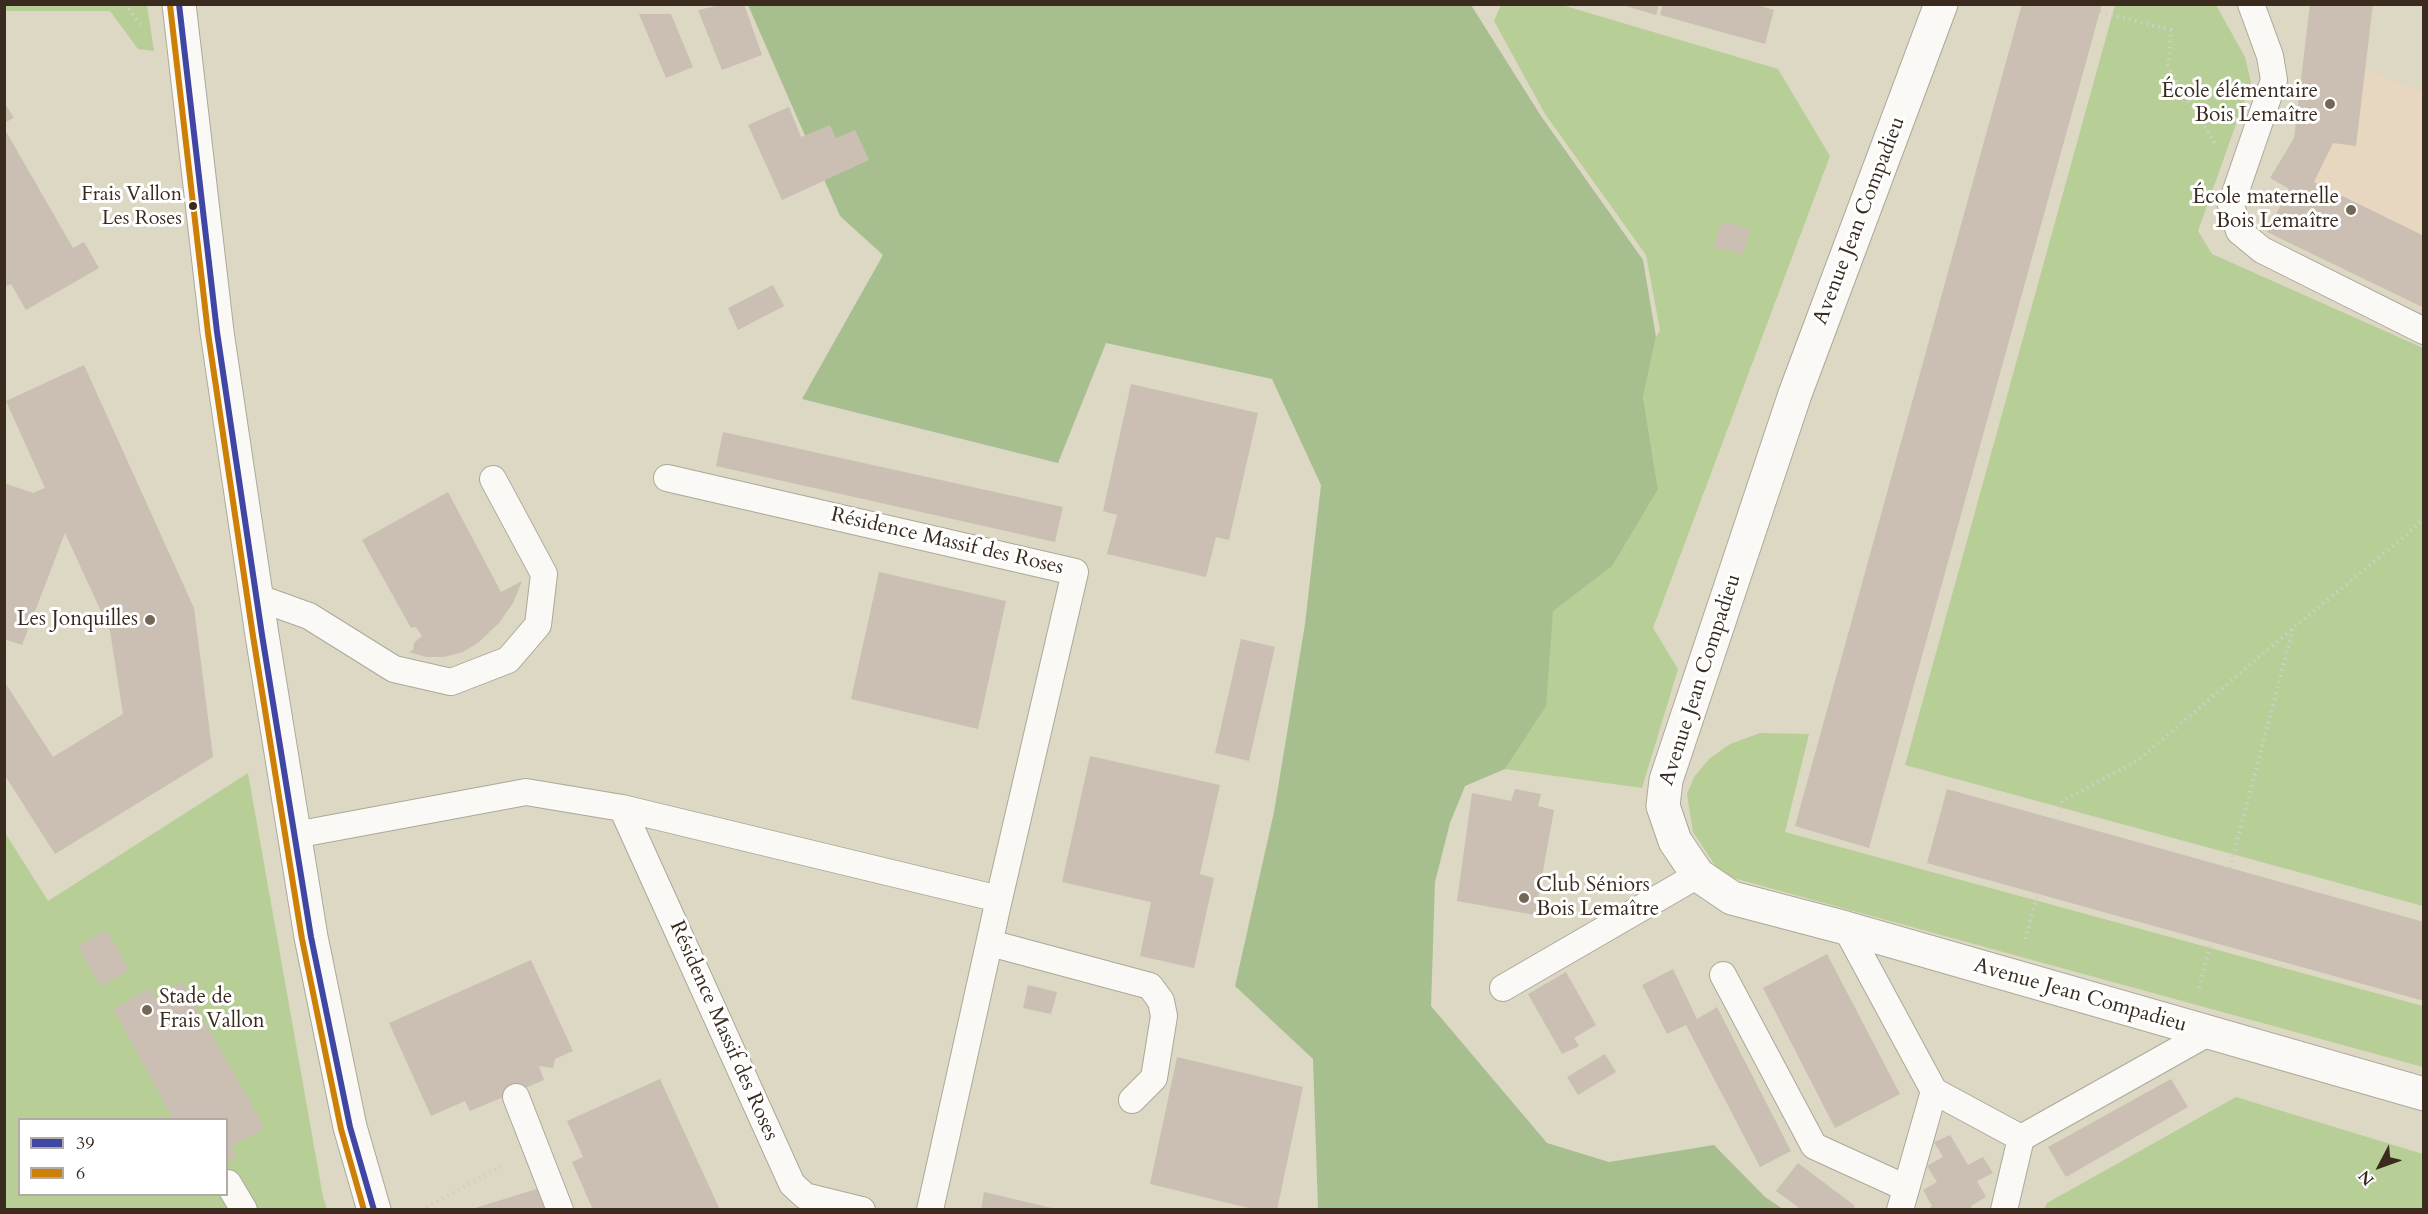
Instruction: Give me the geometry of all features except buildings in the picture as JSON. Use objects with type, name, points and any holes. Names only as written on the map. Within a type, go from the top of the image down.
[{"type":"street","points":[[179,4],[218,332],[256,597],[311,937],[348,1116],[374,1209]]},
{"type":"street","name":"Avenue Jean Compadieu","points":[[1941,4],[1795,394],[1666,780],[1663,806],[1675,841],[1698,875],[1732,898],[1846,928],[2424,1094]]},
{"type":"lane","points":[[2251,4],[2270,56],[2274,80],[2231,205],[2239,231],[2262,250],[2424,331]]},
{"type":"lane","name":"Résidence Massif des Roses","points":[[667,478],[1075,572],[930,1209]]},
{"type":"lane","points":[[256,597],[309,616],[394,669],[451,682],[508,660],[538,625],[544,574],[493,479]]},
{"type":"lane","points":[[295,835],[526,792],[622,808],[999,899]]},
{"type":"lane","name":"Résidence Massif des Roses","points":[[622,808],[792,1184],[805,1196],[862,1209]]},
{"type":"lane","points":[[1503,988],[1698,875]]},
{"type":"lane","points":[[1846,928],[1934,1091],[2021,1138]]},
{"type":"lane","points":[[990,943],[1150,986],[1161,1001],[1164,1016],[1154,1078],[1132,1100]]},
{"type":"lane","points":[[1723,975],[1814,1146],[1903,1199],[1934,1091]]},
{"type":"lane","points":[[2004,1209],[2021,1138],[2198,1030]]},
{"type":"lane","points":[[516,1097],[560,1209]]},
{"type":"lane","points":[[228,1183],[244,1209]]},
{"type":"path","points":[[2100,12],[2171,30],[2168,67],[2239,182]]},
{"type":"path","points":[[2057,820],[2062,801],[2137,761],[2424,518]]},
{"type":"path","points":[[2230,868],[2293,628]]},
{"type":"path","points":[[1542,876],[1576,880]]},
{"type":"path","points":[[2015,977],[2038,893]]},
{"type":"path","points":[[2198,1030],[2211,942]]},
{"type":"path","points":[[422,1209],[536,1147]]},
{"type":"shaded area","name":"École maternelle Bois Lemaître","points":[[2310,5],[2373,5],[2366,70],[2423,92],[2423,308],[2267,232],[2288,189],[2270,178],[2294,138]]},
{"type":"green space","points":[[4,5],[147,5],[154,51],[138,49],[110,11],[5,11]]},
{"type":"green space","points":[[748,5],[1471,5],[1541,116],[1643,260],[1656,337],[1643,397],[1658,489],[1612,566],[1553,611],[1546,706],[1505,769],[1465,786],[1450,823],[1435,882],[1431,1006],[1547,1143],[1609,1162],[1714,1145],[1765,1197],[1783,1209],[1318,1209],[1313,1059],[1235,986],[1274,812],[1305,624],[1321,485],[1272,379],[1106,343],[1058,463],[802,399],[883,255],[840,216]]},
{"type":"green space","points":[[1501,5],[1562,5],[1778,69],[1830,156],[1653,628],[1678,669],[1642,788],[1505,769],[1519,747],[1532,588],[1658,489],[1643,397],[1656,337],[1660,330],[1646,255],[1545,114],[1494,21]]},
{"type":"green space","points":[[2115,5],[2216,5],[2245,57],[2251,82],[2198,231],[2212,254],[2423,348],[2423,906],[1905,765]]},
{"type":"green space","points":[[1760,733],[1809,734],[1785,832],[2423,1006],[2423,1067],[1733,878],[1716,867],[1693,832],[1687,794],[1694,777],[1709,759],[1730,744]]},
{"type":"green space","name":"Stade de Frais Vallon","points":[[248,773],[327,1209],[5,1209],[4,831],[48,901]]},
{"type":"green space","points":[[2236,1097],[2423,1154],[2423,1209],[2044,1209],[2047,1203]]},
{"type":"transit line","name":"39","points":[[179,4],[217,332],[262,635],[311,937],[350,1127],[374,1210]]},
{"type":"transit line","name":"6","points":[[170,5],[208,333],[253,636],[302,939],[341,1129],[364,1210]]},
{"type":"place","name":"École élémentaire Bois Lemaître","points":[[2330,104]]},
{"type":"place","name":"Frais Vallon Les Roses","points":[[193,206]]},
{"type":"place","name":"École maternelle Bois Lemaître","points":[[2351,210]]},
{"type":"place","name":"Les Jonquilles","points":[[150,620]]},
{"type":"place","name":"Club Séniors Bois Lemaître","points":[[1524,898]]},
{"type":"place","name":"Stade de Frais Vallon","points":[[147,1010]]}]
